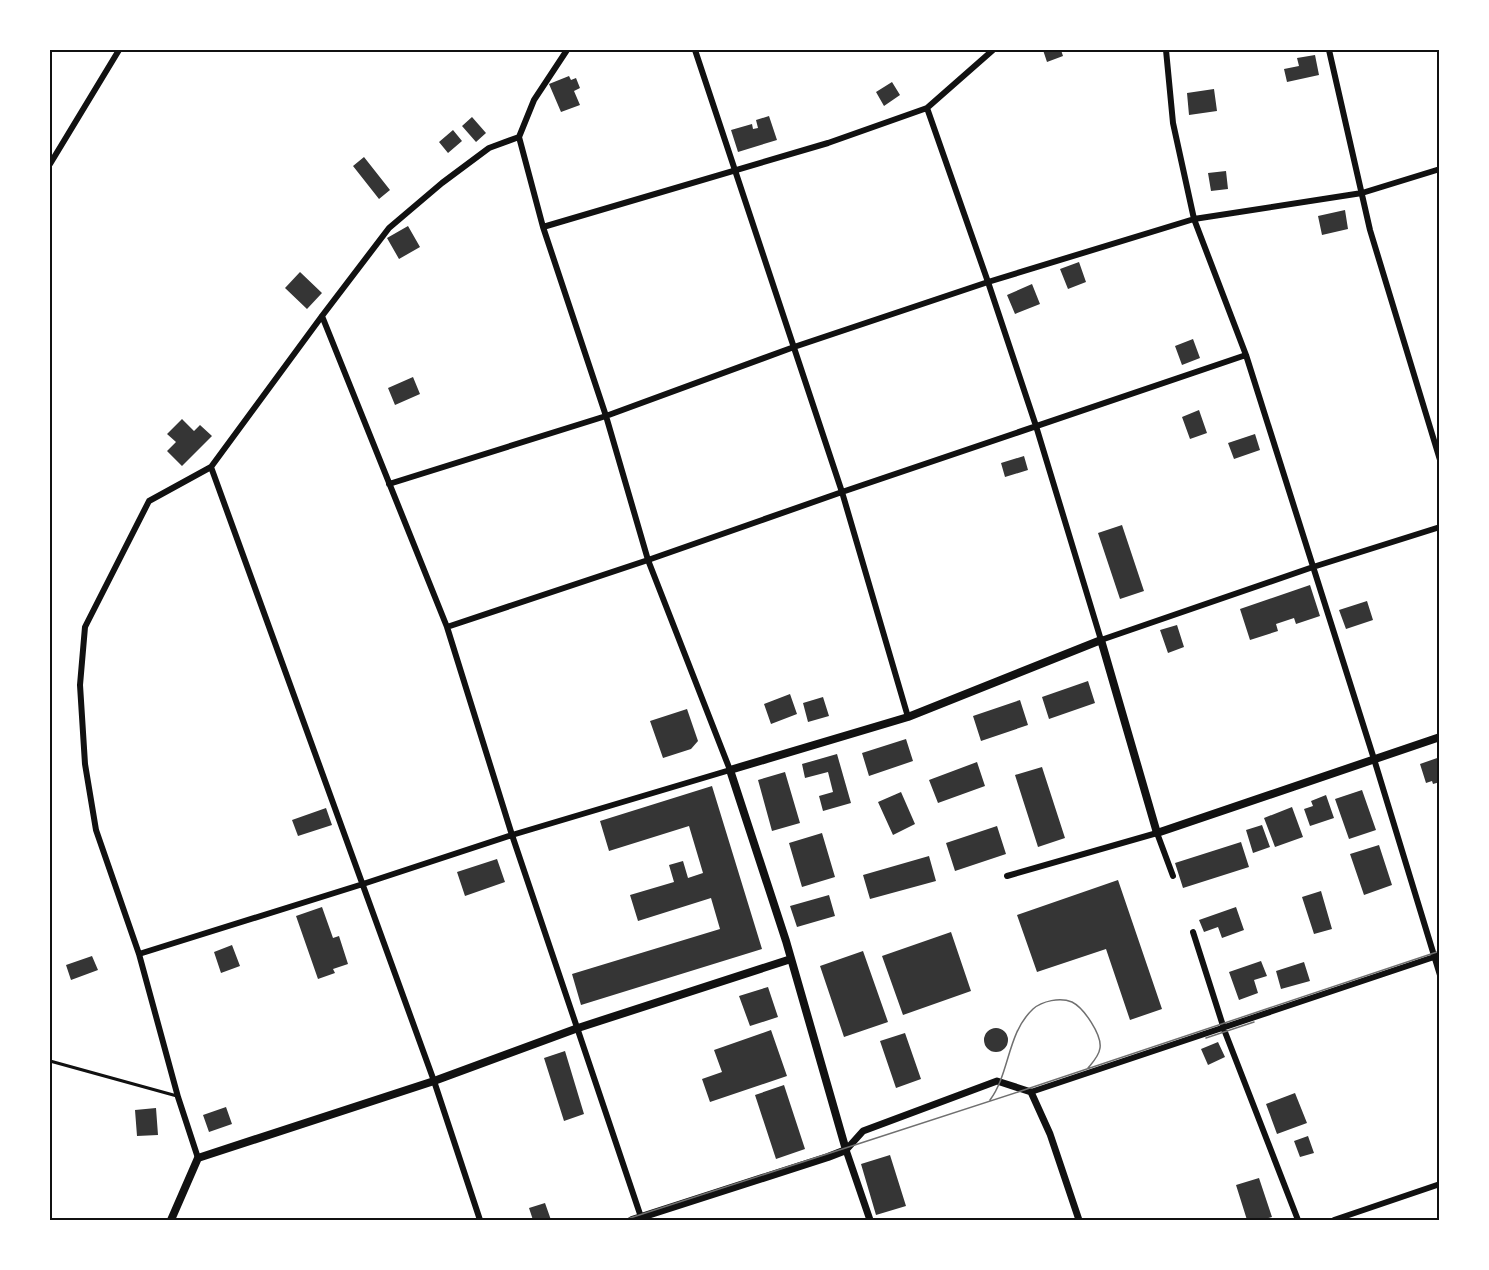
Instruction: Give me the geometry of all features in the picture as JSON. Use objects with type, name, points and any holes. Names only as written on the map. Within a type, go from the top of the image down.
[{"type":"main road","points":[[632,1221],[846,1150],[786,941],[730,770],[908,717],[1101,640],[1157,833],[1440,737]]},
{"type":"main road","points":[[171,1221],[198,1158],[434,1081],[578,1028],[791,959]]},
{"type":"street","points":[[50,164],[119,50]]},
{"type":"street","points":[[139,954],[512,835],[730,770],[648,560],[606,416],[543,227],[519,138],[534,100],[567,50]]},
{"type":"street","points":[[695,50],[842,492],[908,717]]},
{"type":"street","points":[[543,227],[828,143],[927,108],[993,50]]},
{"type":"street","points":[[1166,50],[1173,123],[1194,219],[1246,355],[1437,956],[1440,975]]},
{"type":"street","points":[[1329,50],[1370,230],[1440,460]]},
{"type":"street","points":[[927,108],[1036,426],[1101,640],[1313,567],[1440,527]]},
{"type":"street","points":[[198,1158],[178,1097],[139,954],[96,830],[85,764],[80,686],[85,627],[149,501],[211,467],[389,228],[442,183],[489,148],[519,138]]},
{"type":"street","points":[[389,484],[606,416],[794,347],[988,282],[1194,219],[1362,193],[1440,169]]},
{"type":"street","points":[[322,316],[447,627],[512,835],[642,1219]]},
{"type":"street","points":[[447,627],[1246,355]]},
{"type":"street","points":[[211,467],[434,1081],[480,1221]]},
{"type":"street","points":[[1007,876],[1157,833],[1173,876]]},
{"type":"street","points":[[1193,932],[1224,1028],[1298,1221]]},
{"type":"street","points":[[870,1221],[846,1150],[863,1131],[997,1081],[1031,1092],[1437,956]]},
{"type":"street","points":[[1031,1092],[1050,1134],[1078,1221]]},
{"type":"street","points":[[1334,1221],[1440,1184]]},
{"type":"lane","points":[[50,1061],[178,1097]]},
{"type":"building","points":[[1043,50],[1061,50],[1063,56],[1047,62]]},
{"type":"building","points":[[1315,55],[1319,75],[1287,82],[1284,69],[1299,66],[1297,58]]},
{"type":"building","points":[[569,76],[571,80],[576,78],[580,88],[574,91],[580,105],[561,112],[549,84]]},
{"type":"building","points":[[892,82],[900,95],[884,106],[876,92]]},
{"type":"building","points":[[1214,89],[1217,111],[1189,115],[1187,93]]},
{"type":"building","points":[[769,116],[777,140],[738,152],[731,130],[752,124],[753,129],[758,128],[756,120]]},
{"type":"building","points":[[472,117],[486,133],[476,142],[462,126]]},
{"type":"building","points":[[453,130],[462,141],[448,153],[439,142]]},
{"type":"building","points":[[364,157],[390,190],[379,199],[353,166]]},
{"type":"building","points":[[1226,171],[1228,189],[1211,191],[1208,173]]},
{"type":"building","points":[[1345,210],[1348,229],[1322,235],[1318,216]]},
{"type":"building","points":[[408,226],[420,247],[399,259],[387,238]]},
{"type":"building","points":[[1079,262],[1086,282],[1068,289],[1060,269]]},
{"type":"building","points":[[300,272],[322,293],[307,309],[285,288]]},
{"type":"building","points":[[1032,284],[1040,304],[1015,314],[1007,295]]},
{"type":"building","points":[[1193,339],[1200,358],[1182,365],[1175,346]]},
{"type":"building","points":[[413,377],[420,394],[395,405],[388,388]]},
{"type":"building","points":[[1199,410],[1207,433],[1190,439],[1182,417]]},
{"type":"building","points":[[182,419],[194,431],[200,425],[212,436],[182,466],[167,451],[176,442],[167,434]]},
{"type":"building","points":[[1255,434],[1260,450],[1234,459],[1228,443]]},
{"type":"building","points":[[1024,456],[1028,470],[1005,477],[1001,463]]},
{"type":"building","points":[[1122,525],[1144,591],[1120,599],[1098,533]]},
{"type":"building","points":[[1310,585],[1320,616],[1296,624],[1294,618],[1276,624],[1278,631],[1250,640],[1240,609]]},
{"type":"building","points":[[1367,601],[1373,620],[1346,629],[1339,610]]},
{"type":"building","points":[[1177,625],[1184,647],[1168,653],[1160,630]]},
{"type":"building","points":[[1088,681],[1095,703],[1049,719],[1042,697]]},
{"type":"building","points":[[790,694],[797,714],[771,724],[764,704]]},
{"type":"building","points":[[823,697],[829,716],[808,722],[803,703]]},
{"type":"building","points":[[1020,700],[1028,725],[981,741],[973,716]]},
{"type":"building","points":[[687,709],[698,741],[691,749],[663,758],[650,721]]},
{"type":"building","points":[[906,739],[913,761],[869,776],[862,753]]},
{"type":"building","points":[[837,754],[851,803],[823,811],[819,796],[833,792],[828,772],[805,778],[802,764]]},
{"type":"building","points":[[1440,757],[1440,782],[1426,783],[1420,764]]},
{"type":"building","points":[[977,762],[985,786],[938,803],[929,780]]},
{"type":"building","points":[[1042,767],[1065,838],[1038,847],[1015,775]]},
{"type":"building","points":[[785,772],[800,823],[772,831],[758,780]]},
{"type":"building","points":[[712,786],[762,949],[581,1005],[572,974],[720,929],[711,898],[638,921],[630,895],[674,882],[669,865],[683,861],[688,878],[703,873],[689,826],[609,851],[600,821]]},
{"type":"building","points":[[1362,790],[1376,830],[1349,839],[1335,799]]},
{"type":"building","points":[[901,792],[915,824],[893,835],[878,802]]},
{"type":"building","points":[[1326,795],[1334,818],[1310,826],[1304,809],[1313,806],[1311,801]]},
{"type":"building","points":[[1292,807],[1303,837],[1275,847],[1264,818]]},
{"type":"building","points":[[326,808],[332,825],[298,836],[292,820]]},
{"type":"building","points":[[1262,825],[1270,847],[1253,853],[1246,830]]},
{"type":"building","points":[[997,826],[1006,854],[955,871],[946,843]]},
{"type":"building","points":[[822,833],[835,877],[802,887],[789,843]]},
{"type":"building","points":[[1241,842],[1249,867],[1183,888],[1175,863]]},
{"type":"building","points":[[1379,845],[1392,885],[1364,895],[1350,854]]},
{"type":"building","points":[[929,856],[936,881],[870,899],[863,875]]},
{"type":"building","points":[[497,859],[505,882],[465,896],[457,872]]},
{"type":"building","points":[[1118,880],[1162,1009],[1130,1020],[1106,949],[1037,972],[1017,915]]},
{"type":"building","points":[[1321,891],[1332,929],[1314,934],[1302,897]]},
{"type":"building","points":[[829,895],[835,916],[797,927],[790,906]]},
{"type":"building","points":[[322,907],[333,938],[339,936],[348,964],[333,969],[335,973],[318,979],[296,916]]},
{"type":"building","points":[[1236,907],[1244,930],[1222,938],[1218,927],[1204,932],[1199,920]]},
{"type":"building","points":[[951,932],[971,991],[903,1015],[882,956]]},
{"type":"building","points":[[232,945],[240,966],[221,973],[214,952]]},
{"type":"building","points":[[863,951],[888,1022],[844,1037],[820,966]]},
{"type":"building","points":[[92,956],[98,970],[71,980],[66,965]]},
{"type":"building","points":[[1261,961],[1267,976],[1254,980],[1258,993],[1239,1000],[1229,972]]},
{"type":"building","points":[[1304,962],[1310,981],[1281,989],[1276,971]]},
{"type":"building","points":[[768,987],[778,1017],[750,1026],[739,996]]},
{"type":"building","points":[[996,1028],[1001,1029],[1007,1035],[1007,1045],[1001,1051],[996,1052],[991,1051],[985,1045],[984,1040],[985,1035],[991,1029]]},
{"type":"building","points":[[771,1030],[787,1076],[710,1102],[702,1079],[722,1072],[714,1050]]},
{"type":"building","points":[[905,1033],[921,1079],[896,1088],[880,1041]]},
{"type":"building","points":[[1218,1042],[1225,1057],[1208,1065],[1201,1049]]},
{"type":"building","points":[[565,1051],[584,1114],[564,1121],[544,1058]]},
{"type":"building","points":[[784,1085],[805,1149],[776,1159],[755,1095]]},
{"type":"building","points":[[1295,1093],[1307,1123],[1277,1134],[1266,1104]]},
{"type":"building","points":[[226,1107],[232,1124],[209,1132],[203,1115]]},
{"type":"building","points":[[156,1108],[158,1135],[137,1136],[135,1110]]},
{"type":"building","points":[[1308,1136],[1314,1153],[1300,1157],[1294,1141]]},
{"type":"building","points":[[890,1155],[906,1206],[876,1215],[861,1164]]},
{"type":"building","points":[[1259,1178],[1272,1217],[1247,1220],[1236,1185]]},
{"type":"building","points":[[545,1203],[551,1220],[533,1220],[529,1208]]},
{"type":"tram line","points":[[624,1220],[1440,951]]},
{"type":"tram line","points":[[990,1100],[1002,1078],[1018,1030],[1033,1009],[1046,1002],[1057,1000],[1072,1002],[1091,1022],[1098,1036],[1100,1048],[1088,1068]]},
{"type":"tram line","points":[[1206,1038],[1254,1022]]}]
